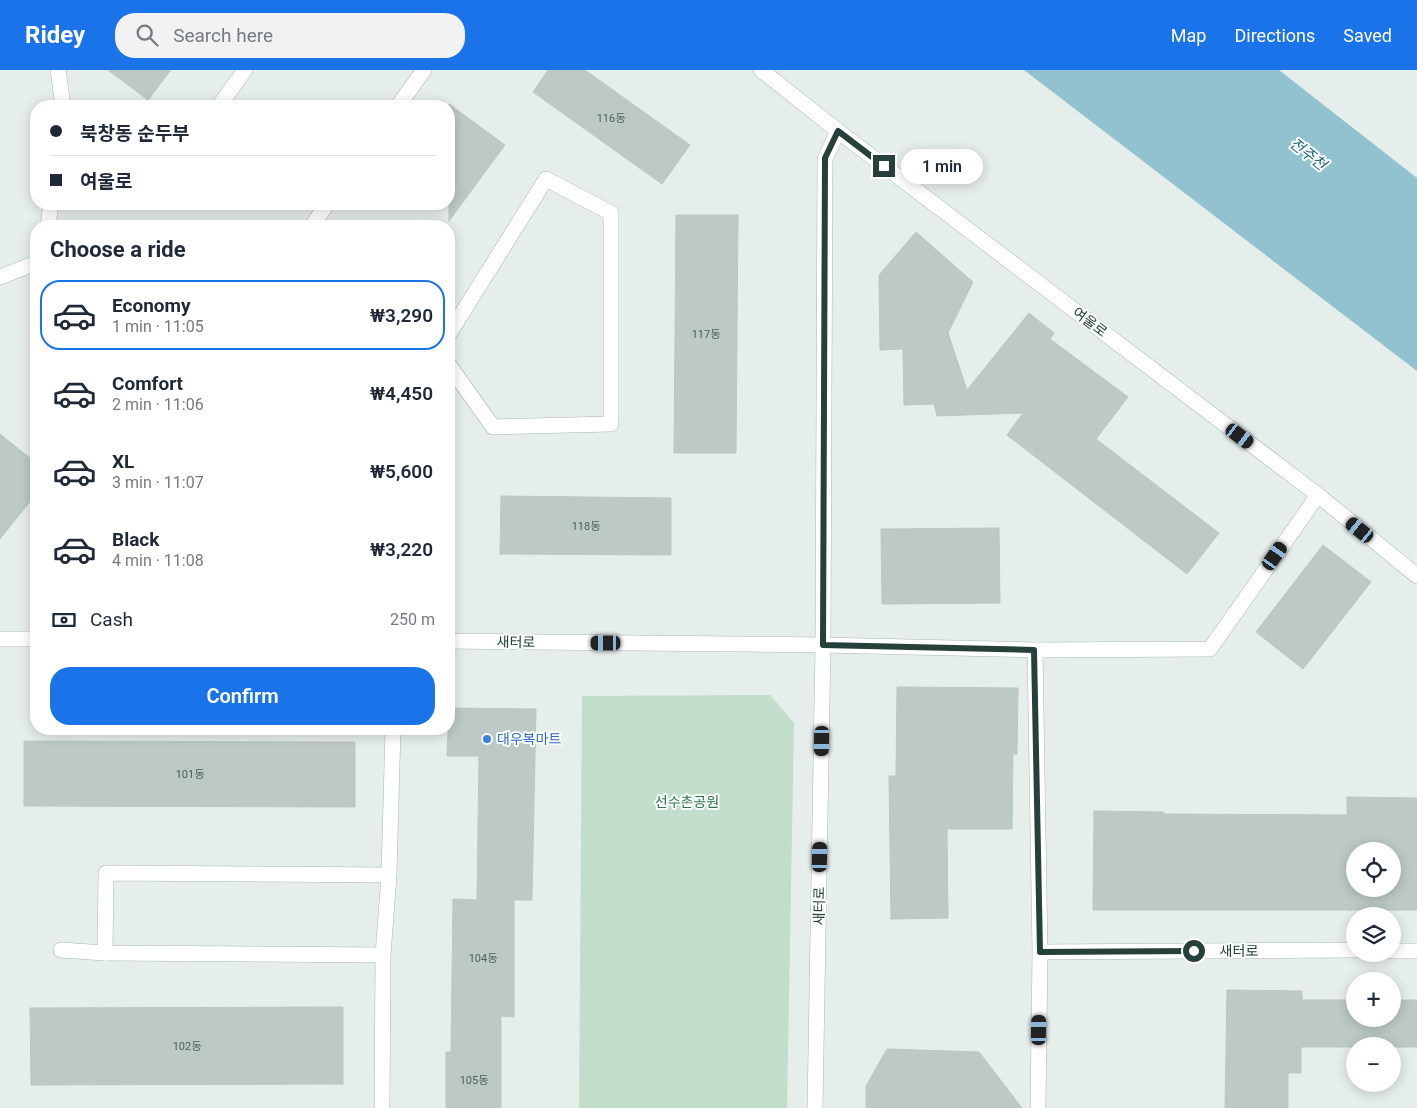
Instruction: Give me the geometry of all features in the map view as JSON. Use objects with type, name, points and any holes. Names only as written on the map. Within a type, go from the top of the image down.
[{"type":"street","points":[[58,70],[62,100]]},
{"type":"street","points":[[223,100],[245,70]]},
{"type":"street","points":[[402,100],[424,70]]},
{"type":"street","name":"여울로","points":[[761,70],[838,131],[1318,495],[1417,576]]},
{"type":"street","name":"새터로","points":[[815,1108],[823,645],[825,158],[838,131]]},
{"type":"street","points":[[455,324],[546,179],[611,213],[611,424],[493,426],[455,373]]},
{"type":"street","points":[[0,277],[30,265]]},
{"type":"street","name":"새터로","points":[[455,642],[823,645],[1034,650],[1210,648],[1318,495]]},
{"type":"street","points":[[0,639],[30,639]]},
{"type":"street","points":[[1034,650],[1040,952],[1038,1108]]},
{"type":"street","points":[[382,1108],[383,955],[394,735]]},
{"type":"street","points":[[105,953],[106,873],[388,875]]},
{"type":"street","points":[[62,950],[105,953],[383,955]]},
{"type":"street","name":"새터로","points":[[1040,952],[1346,950]]},
{"type":"street","points":[[1401,951],[1417,951]]},
{"type":"green space","name":"선수촌공원","points":[[770,695],[794,723],[787,1108],[579,1108],[582,696]]},
{"type":"water","name":"전주천","points":[[1024,70],[1279,70],[1417,178],[1417,371]]},
{"type":"building","points":[[108,70],[171,70],[148,100]]},
{"type":"building","points":[[548,70],[585,70],[690,145],[662,184],[533,92]]},
{"type":"building","points":[[455,108],[505,145],[449,220],[449,210],[455,210]]},
{"type":"building","points":[[676,215],[738,215],[736,453],[674,453]]},
{"type":"building","points":[[916,232],[973,282],[948,333],[967,390],[1029,313],[1054,333],[1050,339],[1128,397],[1096,439],[1219,533],[1187,574],[1007,435],[1023,413],[937,416],[934,404],[904,405],[903,349],[880,350],[879,275]]},
{"type":"building","points":[[0,434],[30,458],[30,502],[0,539]]},
{"type":"building","points":[[501,496],[671,498],[671,555],[500,554]]},
{"type":"building","points":[[999,528],[1000,603],[882,604],[881,529]]},
{"type":"building","points":[[1323,545],[1371,582],[1303,669],[1256,632]]},
{"type":"building","points":[[897,687],[1018,688],[1017,754],[1013,754],[1012,829],[947,829],[948,918],[891,919],[889,776],[896,776]]},
{"type":"building","points":[[455,708],[536,709],[532,900],[514,900],[514,1017],[501,1016],[501,1108],[446,1108],[446,1052],[451,1052],[453,899],[477,900],[479,756],[447,756],[448,735],[455,735]]},
{"type":"building","points":[[24,741],[355,742],[355,807],[24,806]]},
{"type":"building","points":[[1347,797],[1417,798],[1417,910],[1401,910],[1401,907],[1346,907],[1346,910],[1093,910],[1094,811],[1164,812],[1164,814],[1347,815]]},
{"type":"building","points":[[1227,990],[1302,991],[1302,1000],[1346,1000],[1346,1027],[1401,1027],[1401,1000],[1417,1000],[1417,1047],[1401,1047],[1401,1037],[1346,1037],[1346,1047],[1301,1047],[1301,1073],[1288,1073],[1288,1108],[1225,1108]]},
{"type":"building","points":[[343,1007],[343,1084],[31,1085],[30,1008]]},
{"type":"building","points":[[887,1049],[979,1052],[1022,1108],[866,1108],[866,1086]]},
{"type":"place","name":"대우복마트","points":[[487,739]]},
{"type":"route","points":[[884,166],[838,131],[825,158],[823,645],[1034,650],[1040,952],[1194,951]]}]
